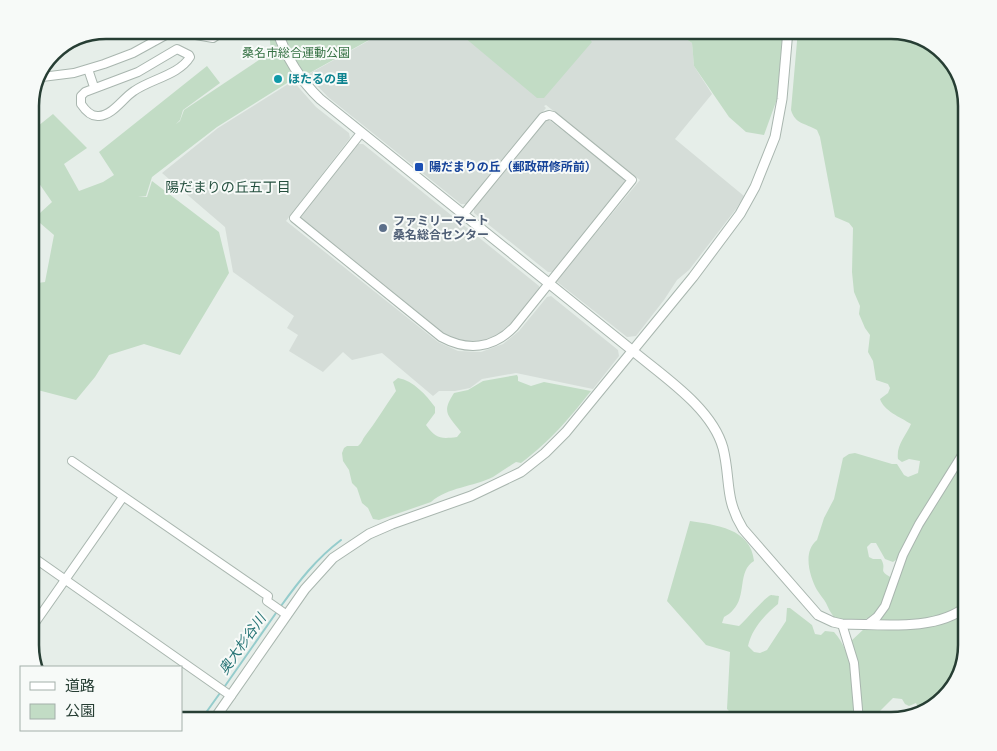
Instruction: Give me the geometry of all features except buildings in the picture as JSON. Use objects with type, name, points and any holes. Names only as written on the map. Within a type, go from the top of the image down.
[{"type":"street","points":[[153,39],[163,56]]},
{"type":"street","points":[[46,76],[88,70],[125,57],[160,39]]},
{"type":"street","points":[[280,39],[287,56],[301,79],[320,99],[633,351],[694,403],[714,428],[724,454],[731,505],[743,529],[811,608],[824,618],[842,624],[920,624],[950,617],[958,612]]},
{"type":"street","points":[[219,712],[305,589],[333,558],[369,534],[471,496],[521,472],[545,453],[566,432],[693,277],[740,214],[755,187],[775,137],[782,99],[787,39]]},
{"type":"street","points":[[177,49],[187,52],[190,57],[172,72],[133,92],[105,115],[92,115],[80,104],[83,94],[94,87],[133,74],[177,49]]},
{"type":"street","points":[[88,70],[94,87]]},
{"type":"street","points":[[361,133],[294,218],[434,331],[450,342],[466,346],[490,343],[502,338],[514,328],[632,180],[549,115],[543,117],[463,215]]},
{"type":"street","points":[[72,461],[268,596],[267,601],[287,615]]},
{"type":"street","points":[[868,624],[877,617],[885,606],[907,547],[958,461]]},
{"type":"street","points":[[39,618],[123,497]]},
{"type":"street","points":[[39,561],[231,696]]},
{"type":"street","points":[[842,624],[854,663],[858,712]]},
{"type":"shaded area","points":[[372,39],[686,39],[692,43],[694,66],[712,94],[675,139],[744,196],[689,270],[677,280],[636,336],[627,337],[556,281],[640,180],[546,105],[544,106],[546,108],[466,204],[461,204],[328,97],[307,75]]},
{"type":"shaded area","points":[[293,81],[316,107],[349,133],[350,138],[286,221],[438,342],[458,351],[481,352],[503,344],[519,331],[547,297],[551,296],[618,350],[619,356],[593,389],[516,373],[482,379],[470,388],[455,391],[439,391],[433,396],[382,353],[352,360],[343,352],[323,372],[289,351],[298,335],[287,328],[294,316],[233,272],[225,227],[162,173],[218,128]]},
{"type":"shaded area","points":[[544,120],[549,120],[624,178],[625,184],[553,272],[548,272],[474,213],[474,209]]},
{"type":"shaded area","points":[[358,144],[363,144],[539,286],[540,290],[505,331],[480,343],[459,342],[442,334],[301,220],[301,215]]},
{"type":"green space","name":"桑名市総合運動公園","points":[[270,39],[371,39],[306,75],[287,83],[217,127],[152,177],[146,196],[138,196],[147,197],[152,181],[219,232],[229,273],[180,355],[144,344],[109,355],[95,377],[76,400],[39,390],[39,283],[45,282],[54,235],[39,223],[39,213],[52,202],[39,183],[39,125],[53,114],[87,148],[64,164],[79,191],[103,182],[114,175],[99,152],[207,66],[220,83],[183,110],[180,120],[176,124],[180,121],[184,110],[271,52]]},
{"type":"green space","points":[[466,39],[590,39],[592,42],[544,98],[537,98]]},
{"type":"green space","points":[[686,39],[782,39],[777,99],[764,135],[746,132],[729,117],[694,66],[692,43]]},
{"type":"green space","points":[[797,39],[891,39],[913,42],[939,58],[951,76],[958,97],[958,456],[897,559],[893,562],[885,559],[876,543],[871,543],[867,547],[869,557],[881,559],[883,571],[892,578],[880,608],[871,617],[862,620],[840,620],[833,616],[814,585],[809,565],[812,545],[817,540],[824,518],[834,499],[843,458],[855,453],[897,464],[904,475],[908,477],[918,473],[920,461],[909,459],[902,462],[898,459],[898,449],[911,424],[885,407],[880,399],[888,393],[890,388],[888,384],[876,380],[873,361],[868,352],[870,335],[859,314],[860,306],[854,292],[852,272],[853,228],[849,223],[835,217],[820,137],[817,130],[798,121],[791,110]]},
{"type":"green space","points":[[517,375],[518,381],[531,386],[544,382],[591,391],[558,430],[521,463],[516,462],[493,477],[445,493],[431,502],[379,520],[373,519],[368,508],[362,503],[357,488],[352,483],[349,470],[343,461],[342,453],[347,446],[358,446],[360,444],[396,391],[393,382],[398,378],[404,380],[424,393],[435,407],[435,413],[426,425],[439,437],[447,438],[457,437],[461,432],[447,410],[454,393],[468,390],[483,381]]},
{"type":"green space","points":[[958,467],[958,607],[947,614],[921,620],[877,621],[906,556],[922,525]]},
{"type":"green space","points":[[690,521],[710,524],[739,535],[746,541],[754,561],[746,571],[737,604],[724,617],[722,623],[739,626],[764,600],[772,595],[779,596],[778,604],[764,617],[750,639],[748,646],[754,652],[760,653],[767,650],[786,621],[787,608],[790,608],[812,625],[815,634],[821,635],[825,631],[834,632],[846,651],[849,662],[855,712],[730,712],[727,709],[730,652],[706,645],[667,601]]},
{"type":"green space","points":[[958,616],[957,658],[951,675],[939,693],[918,707],[916,703],[909,706],[902,699],[893,698],[879,712],[862,712],[850,642],[865,628],[937,624]]},
{"type":"waterway","name":"奥大杉谷川","points":[[281,606],[308,571],[341,540]]},
{"type":"waterway","name":"奥大杉谷川","points":[[225,686],[276,613]]},
{"type":"waterway","name":"奥大杉谷川","points":[[206,712],[220,693]]},
{"type":"place","name":"ほたるの里","points":[[278,79]]},
{"type":"place","name":"陽だまりの丘（郵政研修所前）","points":[[419,167]]},
{"type":"place","name":"ファミリーマート 桑名総合センター","points":[[383,228]]},
{"type":"district","name":"陽だまりの丘五丁目","points":[[228,187]]}]
